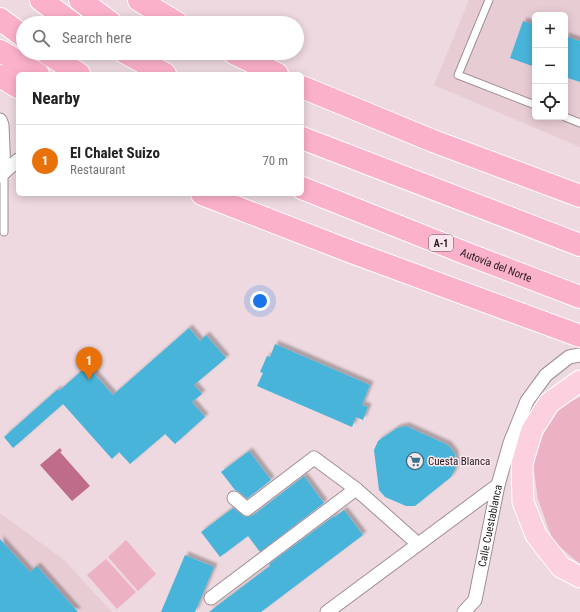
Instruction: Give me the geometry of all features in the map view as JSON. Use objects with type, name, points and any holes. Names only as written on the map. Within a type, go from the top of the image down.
[{"type":"highway","points":[[41,0],[63,16]]},
{"type":"highway","points":[[80,0],[102,16]]},
{"type":"highway","points":[[139,0],[165,16]]},
{"type":"highway","points":[[0,19],[16,31]]},
{"type":"highway","points":[[0,51],[35,72]]},
{"type":"highway","points":[[58,60],[76,72]]},
{"type":"highway","points":[[139,60],[161,72]]},
{"type":"highway","points":[[160,60],[175,72]]},
{"type":"highway","points":[[248,60],[273,72]]},
{"type":"highway","points":[[0,76],[16,86]]},
{"type":"highway","points":[[304,88],[433,141],[580,196]]},
{"type":"highway","points":[[304,139],[580,245]]},
{"type":"highway","name":"Autovía del Norte","points":[[304,189],[580,297]]},
{"type":"highway","points":[[207,196],[349,251],[580,336]]},
{"type":"main road","points":[[580,381],[549,403],[532,430],[522,464],[522,471],[523,502],[536,535],[561,567],[580,577]]},
{"type":"street","points":[[0,120],[2,125],[2,174]]},
{"type":"street","points":[[2,174],[16,162]]},
{"type":"street","points":[[498,485],[510,443],[527,401],[546,375],[568,357],[580,355]]},
{"type":"street","points":[[234,498],[247,509],[314,458],[356,489],[418,544]]},
{"type":"street","name":"Calle Cuestablanca","points":[[327,612],[498,485]]},
{"type":"street","name":"Calle Cuestablanca","points":[[464,612],[476,600],[498,485]]},
{"type":"street","points":[[211,598],[356,489]]},
{"type":"lane","points":[[489,0],[458,75],[532,104]]},
{"type":"lane","points":[[568,118],[580,123]]},
{"type":"lane","points":[[2,174],[4,232]]},
{"type":"shaded area","points":[[469,0],[580,0],[580,147],[434,85]]},
{"type":"shaded area","points":[[580,397],[580,564],[553,541],[538,499],[533,464],[544,432],[561,407]]},
{"type":"shaded area","points":[[60,448],[62,451],[60,452],[90,486],[72,501],[40,465]]},
{"type":"shaded area","points":[[1,514],[63,559],[112,612],[0,612]]},
{"type":"shaded area","points":[[126,540],[156,574],[138,591],[108,557]]},
{"type":"shaded area","points":[[106,559],[136,592],[117,609],[87,575]]},
{"type":"building","points":[[523,21],[532,24],[532,66],[510,58]]},
{"type":"building","points":[[568,37],[580,41],[580,82],[568,78]]},
{"type":"building","points":[[189,328],[200,341],[206,335],[226,358],[194,385],[202,394],[192,402],[205,417],[175,444],[165,434],[130,464],[119,452],[112,459],[63,404],[13,448],[4,437],[58,389],[59,391],[87,366],[113,395]]},
{"type":"building","points":[[275,344],[370,385],[362,405],[368,407],[363,420],[356,417],[352,427],[257,386],[263,373],[260,372],[267,356],[270,357]]},
{"type":"building","name":"Cuesta Blanca","points":[[406,426],[448,445],[455,454],[456,467],[451,477],[415,506],[406,506],[385,497],[379,490],[374,450],[378,441],[397,428]]},
{"type":"building","points":[[249,451],[271,480],[247,499],[235,490],[221,472]]},
{"type":"building","points":[[304,476],[324,503],[260,552],[248,536],[220,557],[201,532],[233,508],[245,517],[252,516]]},
{"type":"building","points":[[344,510],[363,535],[261,612],[209,612],[270,566],[269,564]]},
{"type":"building","points":[[0,539],[30,572],[37,566],[78,612],[0,612]]},
{"type":"building","points":[[185,555],[214,567],[195,612],[161,612]]},
{"type":"place","name":"El Chalet Suizo","points":[[89,380]]},
{"type":"place","name":"Cuesta Blanca","points":[[415,461]]}]
